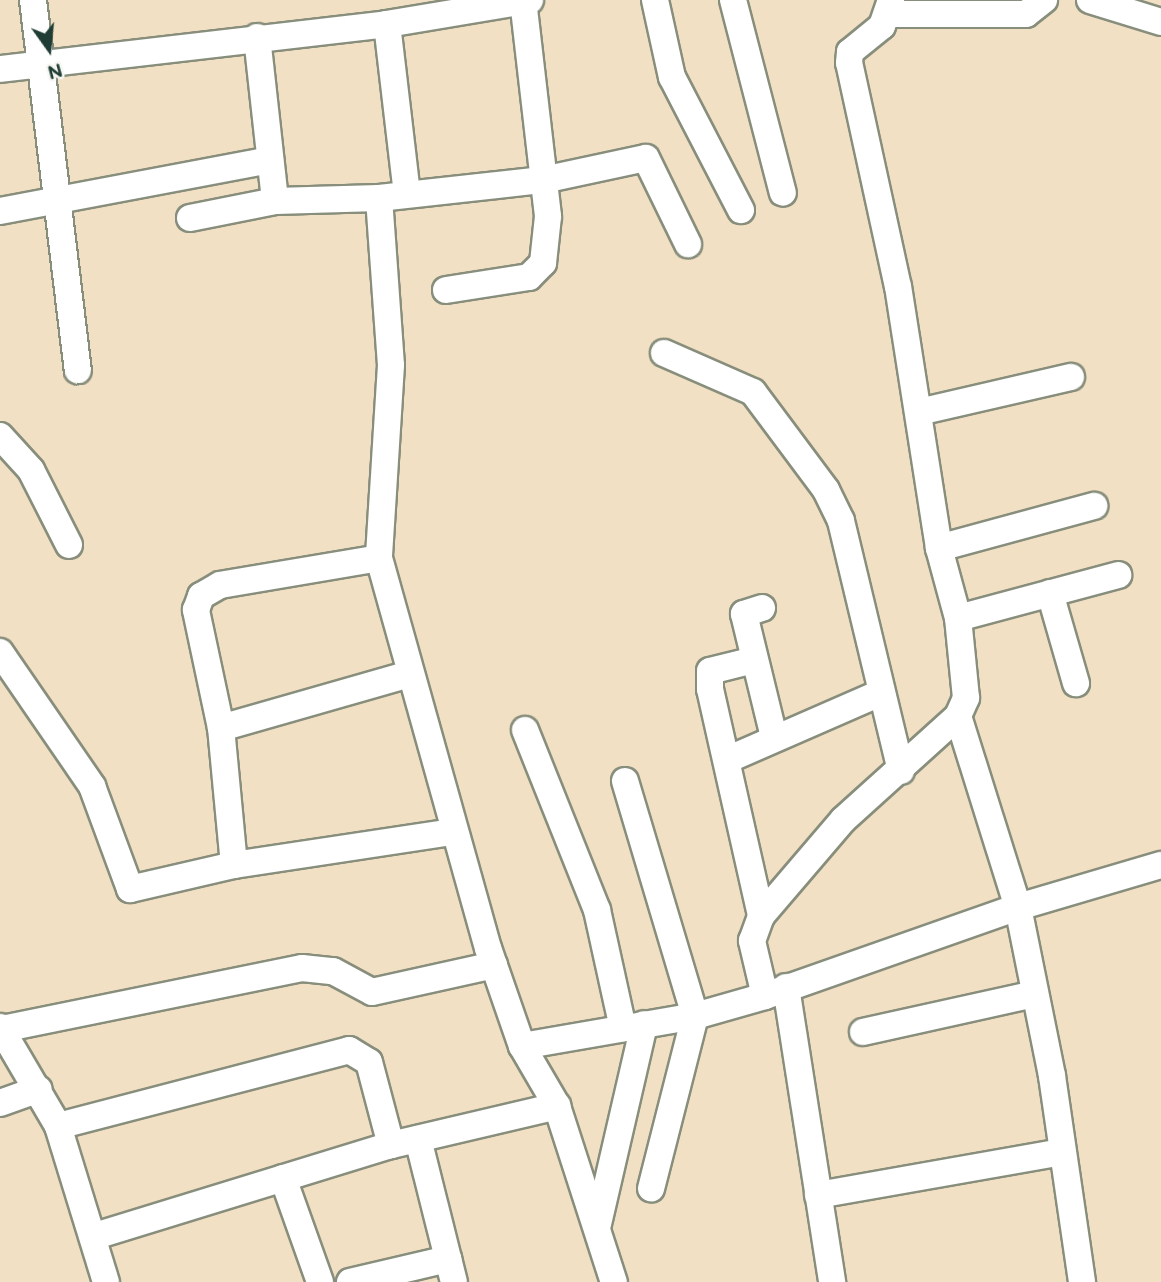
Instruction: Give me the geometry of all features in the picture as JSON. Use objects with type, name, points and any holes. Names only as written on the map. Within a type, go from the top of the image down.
[{"type":"street","points":[[33,0],[55,198],[68,261],[78,370]]},
{"type":"street","points":[[0,69],[39,61],[387,24],[526,0],[548,216],[539,271],[446,290]]},
{"type":"street","points":[[655,0],[672,77],[740,210]]},
{"type":"street","points":[[733,0],[783,193]]},
{"type":"street","points":[[832,1282],[818,1195],[776,992],[752,942],[761,916],[843,820],[901,771],[958,716],[966,698],[958,618],[939,548],[919,412],[877,187],[849,63],[850,52],[890,7],[1026,14],[1044,0]]},
{"type":"street","points":[[1090,0],[1161,22]]},
{"type":"street","points":[[387,24],[407,193]]},
{"type":"street","points":[[257,37],[275,201]]},
{"type":"street","points":[[190,218],[275,201],[379,198],[543,180],[646,158],[688,244]]},
{"type":"street","points":[[0,211],[55,198],[270,160]]},
{"type":"street","points":[[379,198],[391,365],[382,458],[379,558],[453,832],[494,965],[522,1046],[557,1106],[598,1224],[614,1282]]},
{"type":"street","points":[[664,353],[753,392],[826,490],[841,521],[880,693],[901,771]]},
{"type":"street","points":[[919,412],[1071,377]]},
{"type":"street","points":[[0,436],[31,470],[68,545]]},
{"type":"street","points":[[939,548],[1094,506]]},
{"type":"street","points":[[234,865],[221,728],[196,610],[201,596],[220,585],[379,558]]},
{"type":"street","points":[[958,618],[1118,575]]},
{"type":"street","points":[[1050,593],[1076,683]]},
{"type":"street","points":[[762,608],[744,614],[774,737]]},
{"type":"street","points":[[754,660],[710,671],[761,916]]},
{"type":"street","points":[[4,663],[92,786],[130,889],[234,865],[453,832]]},
{"type":"street","points":[[221,728],[410,674]]},
{"type":"street","points":[[727,760],[774,737],[880,693]]},
{"type":"street","points":[[958,716],[1018,907],[1035,994],[1082,1282]]},
{"type":"street","points":[[525,730],[597,910],[634,1026],[598,1224]]},
{"type":"street","points":[[625,781],[695,1016],[651,1188]]},
{"type":"street","points":[[522,1046],[695,1016],[776,992],[1018,907],[1160,868]]},
{"type":"street","points":[[106,1282],[95,1236],[58,1126],[39,1089],[1,1028],[302,968],[333,971],[373,992],[494,965]]},
{"type":"street","points":[[863,1032],[1035,994]]},
{"type":"street","points":[[58,1126],[349,1050],[369,1062],[391,1145]]},
{"type":"street","points":[[0,1103],[39,1089]]},
{"type":"street","points":[[95,1236],[391,1145],[557,1106]]},
{"type":"street","points":[[350,1282],[451,1270],[418,1139]]},
{"type":"street","points":[[818,1195],[1060,1152]]},
{"type":"street","points":[[283,1178],[320,1282]]}]
